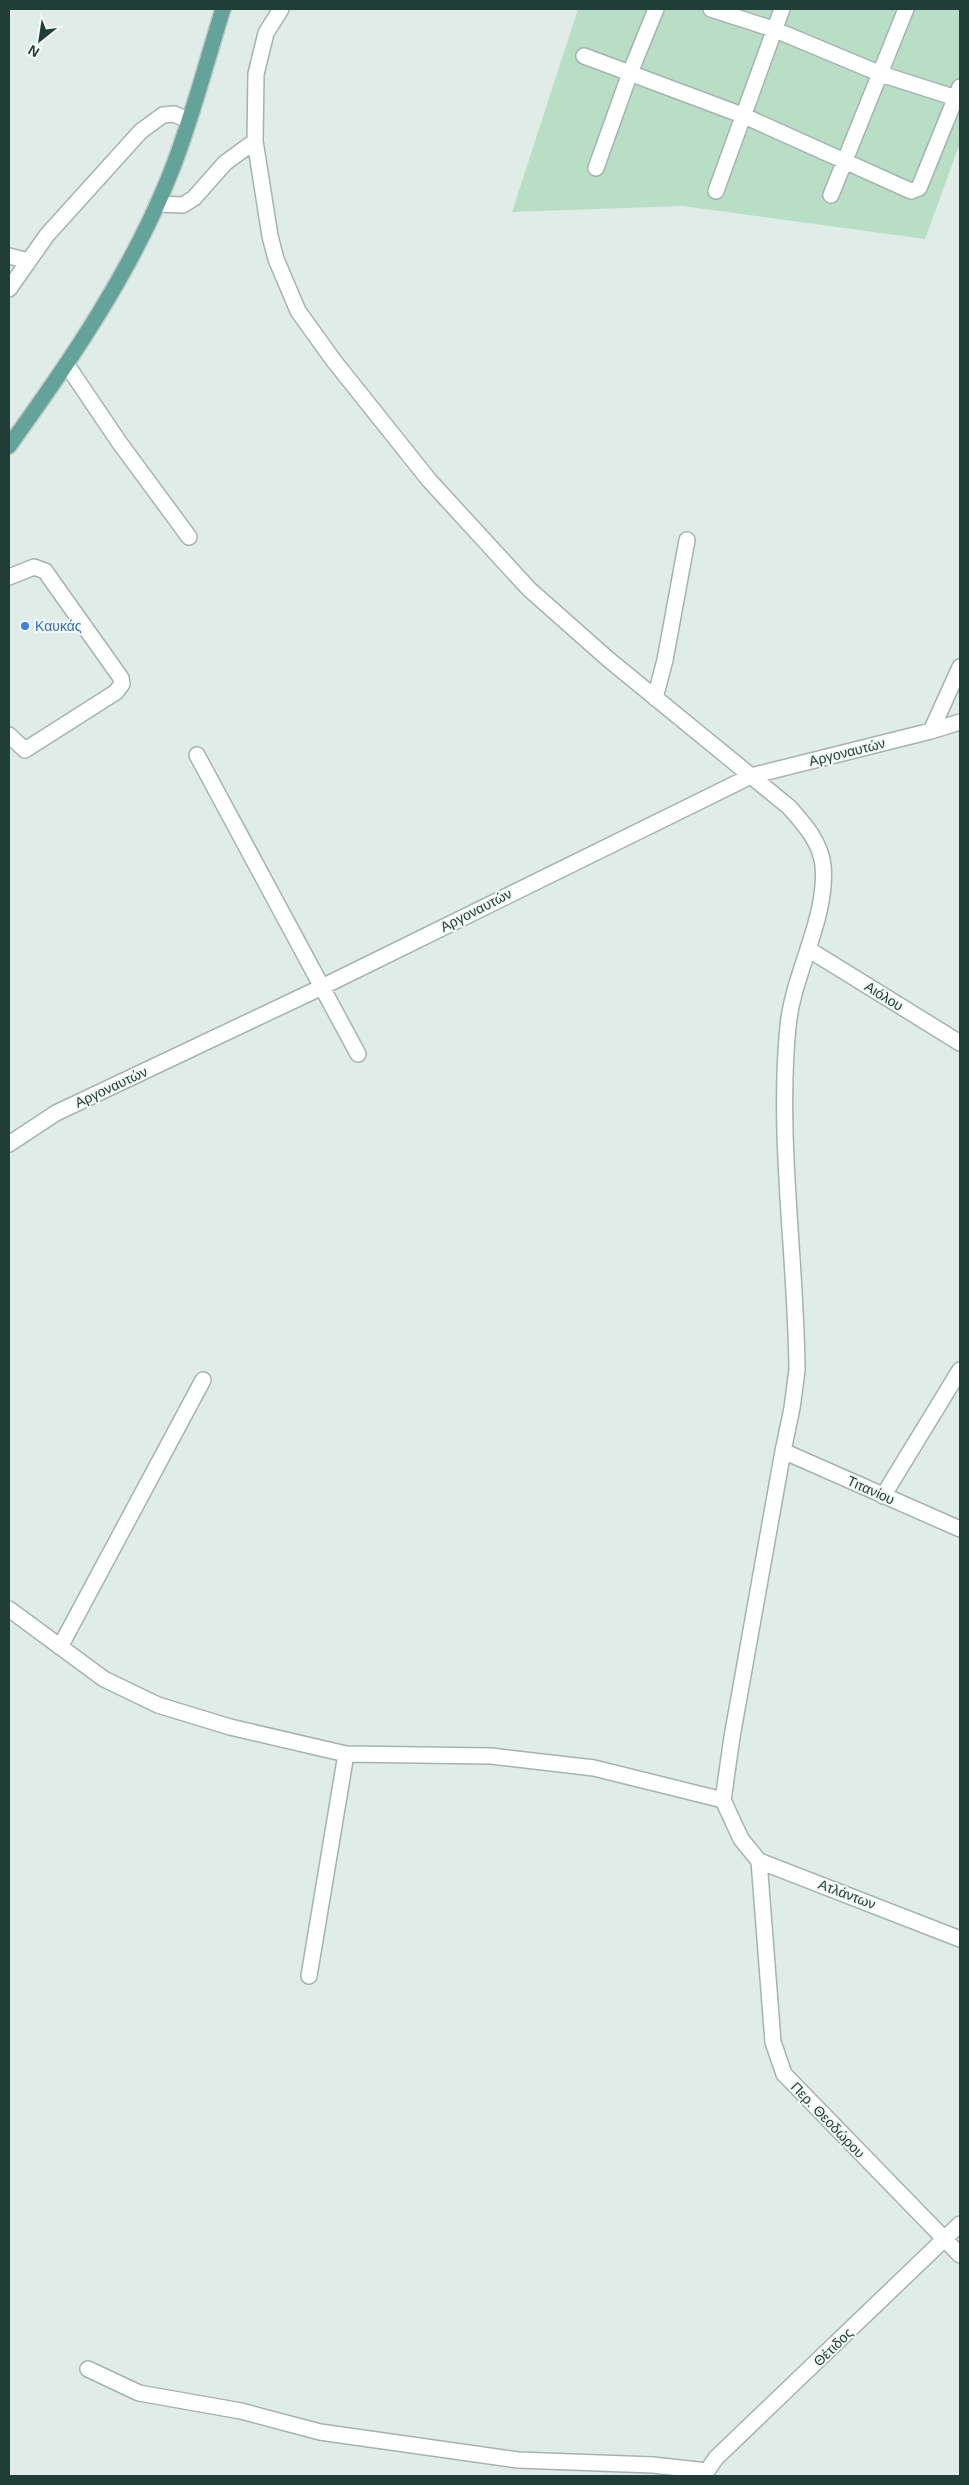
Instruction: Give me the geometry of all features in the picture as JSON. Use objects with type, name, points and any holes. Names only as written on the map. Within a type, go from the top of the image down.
[{"type":"main road","points":[[9,446],[67,364],[127,266],[171,171],[223,9]]},
{"type":"street","points":[[9,1609],[104,1679],[158,1705],[230,1727],[346,1754],[491,1756],[594,1768],[723,1800],[730,1745],[792,1408],[796,1370],[786,1130],[787,1049],[791,1007],[808,949],[822,886],[821,855],[814,839],[798,817],[571,628],[494,553],[429,480],[312,332],[298,311],[276,259],[270,236],[255,141],[256,74],[266,33],[280,9]]},
{"type":"street","points":[[596,168],[630,73],[656,9]]},
{"type":"street","points":[[584,56],[742,116],[911,190],[918,188],[958,93],[881,74],[774,29],[711,9]]},
{"type":"street","points":[[716,191],[782,9]]},
{"type":"street","points":[[831,196],[906,9]]},
{"type":"street","points":[[9,289],[58,222],[141,131],[163,115],[174,114],[188,120]]},
{"type":"street","points":[[157,204],[184,205],[189,202],[225,163],[255,141]]},
{"type":"street","points":[[9,256],[28,261]]},
{"type":"street","points":[[67,364],[118,442],[188,537]]},
{"type":"street","points":[[655,698],[665,660],[688,540]]},
{"type":"street","points":[[9,577],[34,567],[46,570],[121,678],[122,684],[116,692],[25,750],[9,735]]},
{"type":"street","points":[[931,731],[960,667]]},
{"type":"street","name":"Αργοναυτών","points":[[9,1144],[56,1113],[322,987],[751,776],[960,722]]},
{"type":"street","points":[[197,755],[358,1054]]},
{"type":"street","name":"Αιόλου","points":[[808,949],[960,1043]]},
{"type":"street","points":[[883,1496],[960,1370]]},
{"type":"street","points":[[60,1648],[202,1380]]},
{"type":"street","name":"Τιτανίου","points":[[783,1451],[960,1529]]},
{"type":"street","points":[[309,1976],[346,1754]]},
{"type":"street","name":"Ατλάντων","points":[[723,1800],[741,1839],[759,1861],[960,1939]]},
{"type":"street","name":"Περ. Θεοδώρου","points":[[759,1861],[773,2042],[784,2074],[960,2255]]},
{"type":"street","name":"Θέτιδος","points":[[708,2474],[716,2458],[960,2224]]},
{"type":"street","points":[[88,2369],[139,2393],[241,2411],[320,2432],[518,2460],[653,2465],[708,2474]]},
{"type":"green space","points":[[578,9],[960,9],[960,143],[925,239],[683,206],[512,212]]},
{"type":"place","name":"Καυκάς","points":[[25,626]]}]
